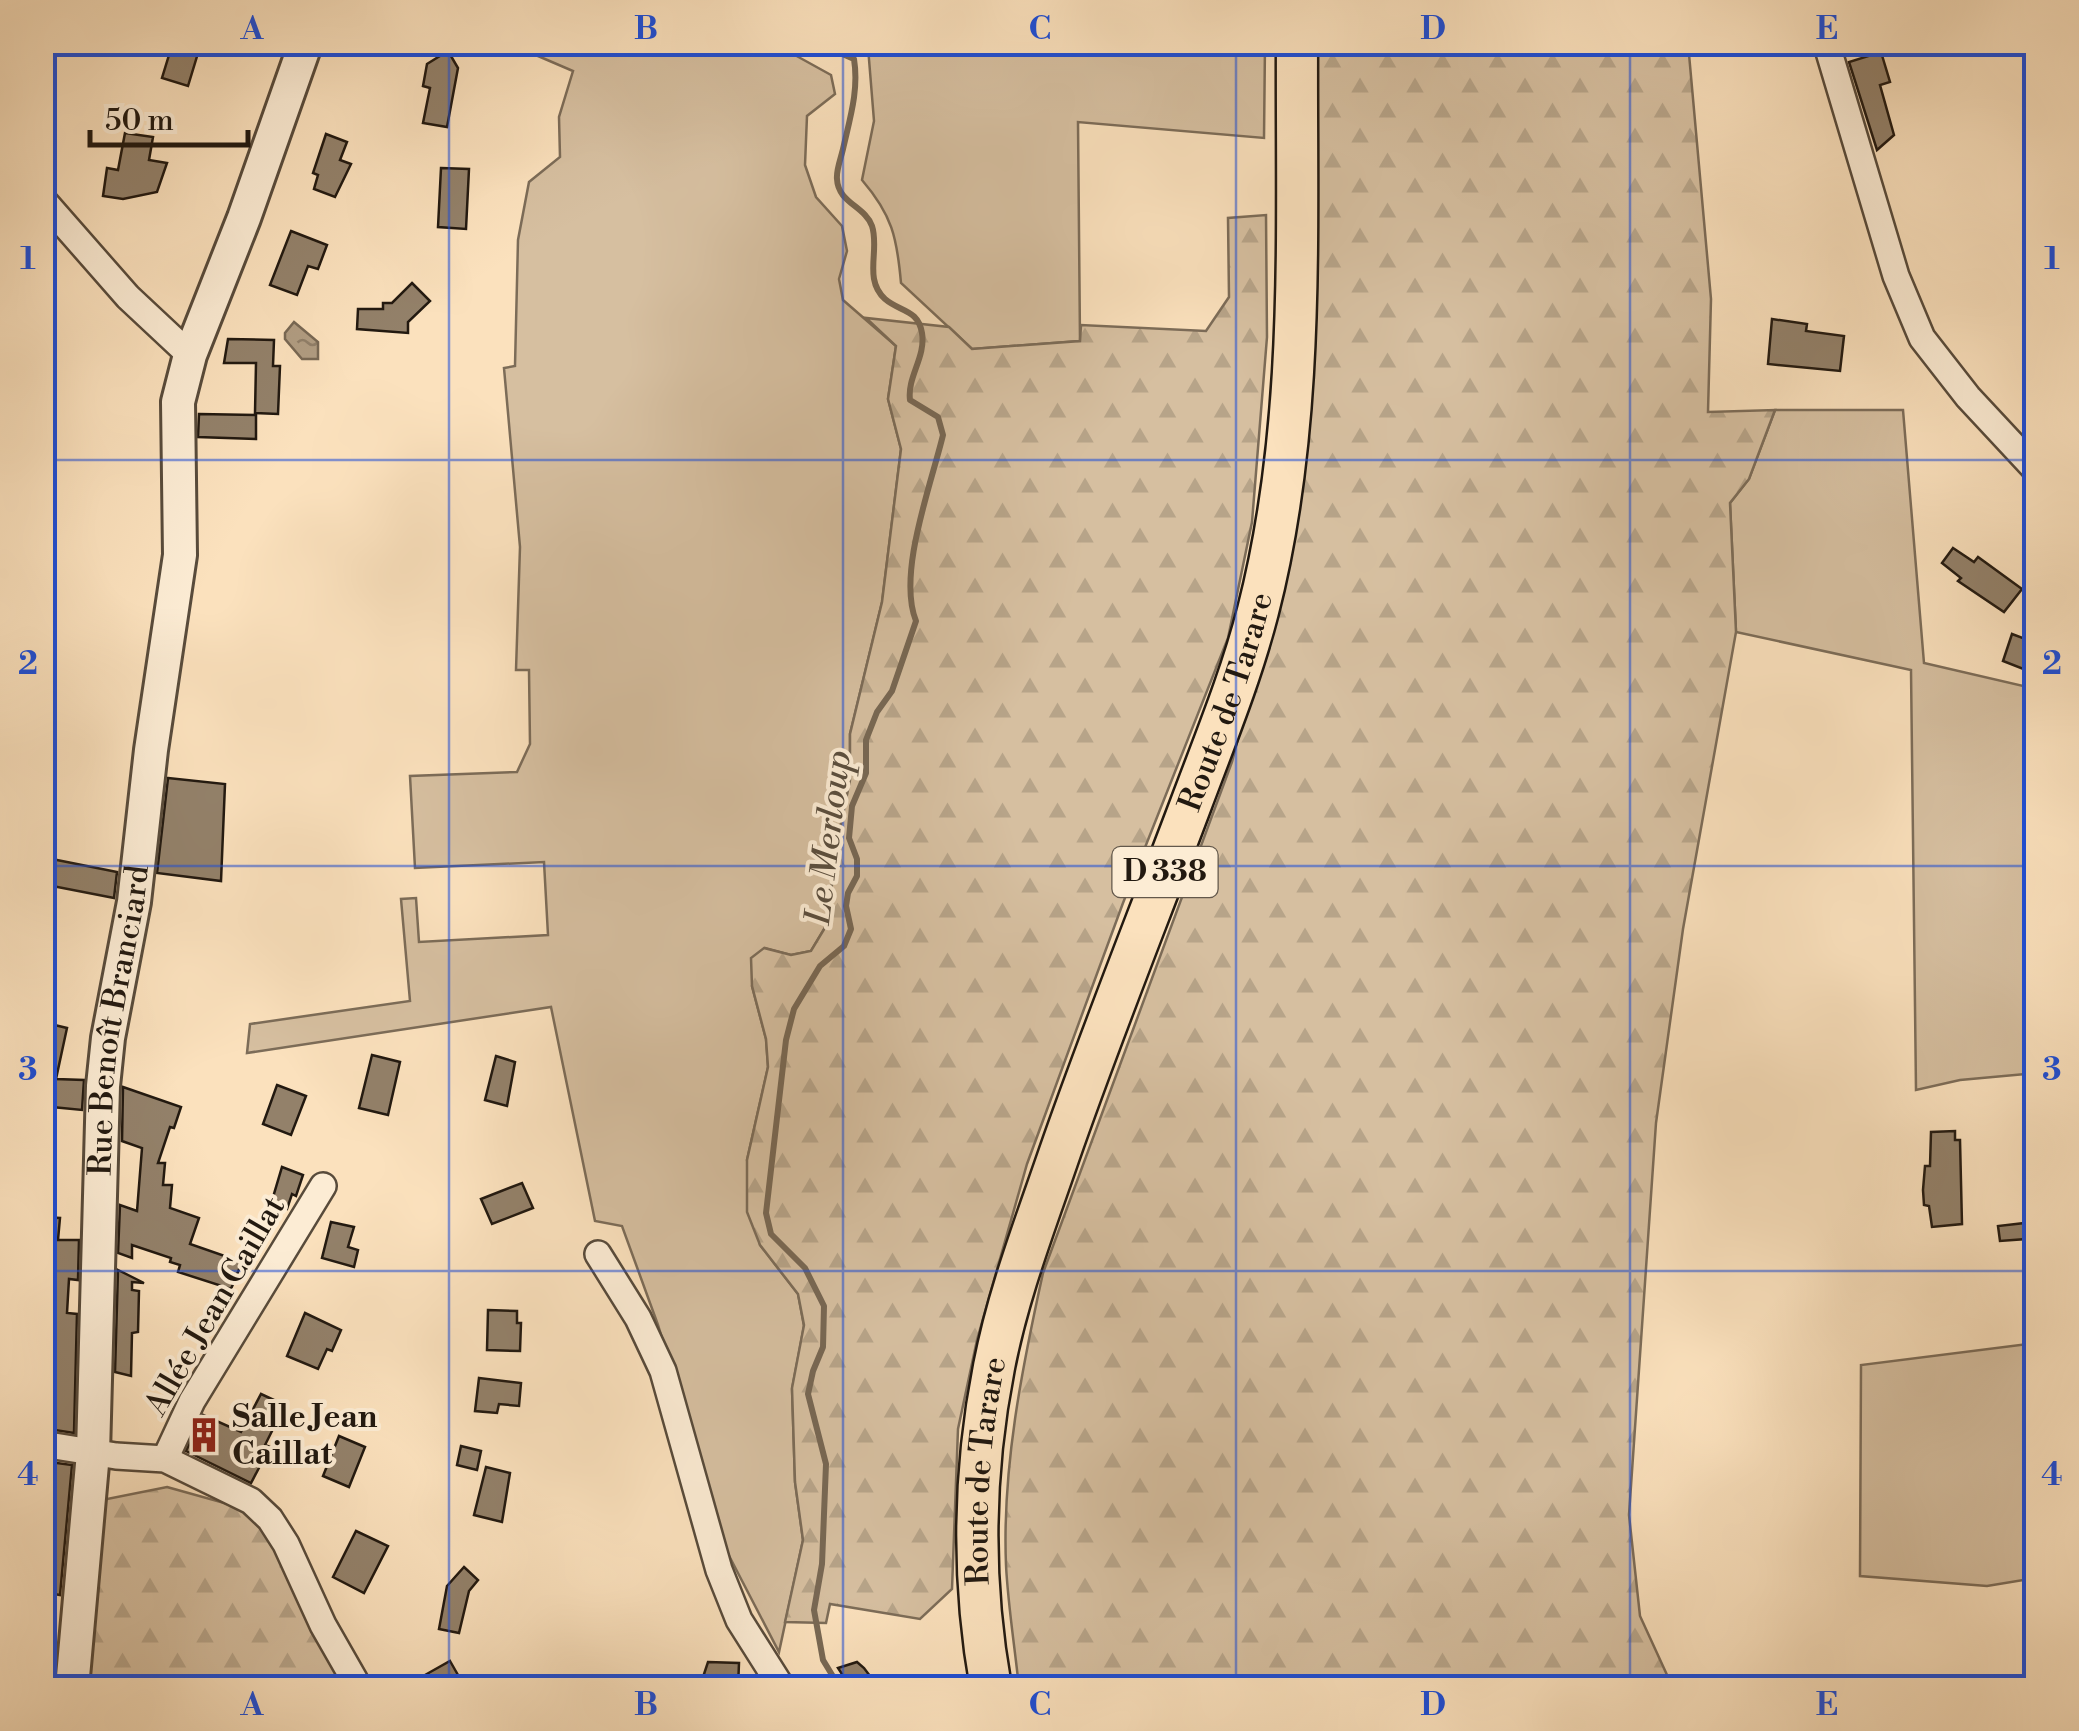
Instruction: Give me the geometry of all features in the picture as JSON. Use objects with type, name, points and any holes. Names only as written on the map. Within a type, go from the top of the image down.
[{"type":"main road","name":"Route de Tarare","points":[[991,1688],[976,1571],[976,1514],[994,1367],[1022,1258],[1227,708],[1258,612],[1272,547],[1293,391],[1298,42]]},
{"type":"street","name":"Rue Benoît Branciard","points":[[72,1688],[93,1453],[103,1086],[108,1038],[134,902],[151,750],[180,555],[178,402],[190,354],[244,218],[306,42]]},
{"type":"street","points":[[1826,42],[1896,276],[1922,338],[1968,397],[2036,470]]},
{"type":"street","points":[[42,198],[128,297],[190,354]]},
{"type":"street","name":"Allée Jean Caillat","points":[[165,1459],[192,1401],[322,1186]]},
{"type":"street","points":[[598,1254],[638,1318],[664,1372],[720,1570],[739,1620],[782,1688]]},
{"type":"street","points":[[42,1444],[165,1459],[251,1500],[270,1519],[286,1544],[323,1625],[359,1688]]},
{"type":"green space","points":[[527,43],[789,43],[793,54],[831,75],[835,94],[807,116],[805,165],[816,197],[842,226],[847,251],[839,279],[843,300],[896,346],[888,399],[901,449],[882,602],[850,734],[850,780],[834,858],[829,921],[811,951],[791,955],[765,948],[752,986],[766,1039],[768,1067],[747,1160],[760,1245],[798,1294],[804,1326],[792,1389],[795,1482],[803,1540],[779,1652],[725,1548],[658,1325],[622,1226],[595,1221],[551,1007],[247,1053],[250,1024],[410,1001],[401,899],[416,898],[419,942],[548,935],[544,862],[415,868],[410,776],[517,772],[530,744],[529,670],[516,670],[520,547],[504,368],[515,366],[518,240],[529,182],[560,157],[559,117],[573,71],[524,50]]},
{"type":"green space","points":[[860,43],[1265,43],[1264,138],[1078,122],[1080,341],[972,349],[901,283],[891,227],[862,180],[874,121],[868,47]]},
{"type":"green space","points":[[1316,43],[1688,43],[1711,299],[1708,412],[1775,410],[1749,479],[1730,503],[1736,632],[1683,929],[1656,1123],[1629,1515],[1640,1616],[1673,1688],[1019,1688],[1006,1565],[1007,1492],[1021,1382],[1043,1273],[1232,762],[1288,546]]},
{"type":"green space","points":[[1266,215],[1267,337],[1252,522],[1228,638],[1123,903],[1027,1164],[977,1340],[958,1429],[952,1589],[920,1619],[830,1604],[826,1623],[785,1622],[803,1540],[795,1482],[792,1388],[804,1325],[798,1294],[760,1245],[747,1212],[747,1160],[768,1067],[766,1039],[752,986],[751,958],[764,948],[791,955],[811,951],[829,921],[834,858],[850,780],[850,734],[882,602],[901,449],[888,399],[896,346],[866,318],[949,327],[972,349],[1080,341],[1081,325],[1206,331],[1229,297],[1228,218]]},
{"type":"green space","points":[[1775,410],[1903,410],[1924,663],[2036,689],[2036,1073],[1960,1080],[1916,1090],[1911,670],[1736,632],[1730,503],[1749,479]]},
{"type":"green space","points":[[2036,1343],[2036,1578],[1987,1586],[1860,1576],[1861,1365]]},
{"type":"green space","points":[[167,1487],[246,1509],[265,1530],[343,1688],[85,1688],[102,1500]]},
{"type":"water","points":[[294,322],[318,342],[318,359],[302,359],[285,339]]},
{"type":"building","points":[[173,42],[190,42],[188,50],[198,53],[188,86],[162,78]]},
{"type":"building","points":[[448,51],[458,68],[447,127],[423,123],[430,88],[423,86],[427,64]]},
{"type":"building","points":[[1881,52],[1890,82],[1880,85],[1894,135],[1877,150],[1849,62]]},
{"type":"building","points":[[125,133],[153,137],[149,160],[167,163],[157,192],[123,199],[103,196],[107,168],[118,170]]},
{"type":"building","points":[[326,134],[347,142],[340,160],[351,164],[335,197],[314,189],[318,175],[313,173]]},
{"type":"building","points":[[441,168],[469,169],[466,229],[438,227]]},
{"type":"building","points":[[291,231],[327,245],[318,269],[308,266],[297,295],[270,285]]},
{"type":"building","points":[[412,283],[430,301],[408,322],[408,333],[357,329],[358,309],[383,309],[383,303],[392,303]]},
{"type":"building","points":[[1772,319],[1807,324],[1806,331],[1844,336],[1840,371],[1768,364]]},
{"type":"building","points":[[228,339],[274,340],[273,366],[280,366],[278,414],[255,413],[256,363],[224,363]]},
{"type":"building","points":[[199,414],[256,415],[256,439],[198,437]]},
{"type":"building","points":[[1953,548],[1974,562],[1978,557],[2022,589],[2004,612],[1958,581],[1961,578],[1942,563]]},
{"type":"building","points":[[2012,634],[2036,643],[2036,674],[2003,661]]},
{"type":"building","points":[[168,778],[225,784],[221,881],[157,873]]},
{"type":"building","points":[[42,857],[117,872],[114,898],[42,884]]},
{"type":"building","points":[[42,1022],[67,1028],[56,1079],[84,1080],[82,1110],[42,1106]]},
{"type":"building","points":[[372,1055],[400,1062],[388,1115],[359,1108]]},
{"type":"building","points":[[496,1056],[515,1062],[507,1106],[485,1100]]},
{"type":"building","points":[[277,1085],[306,1096],[291,1135],[263,1124]]},
{"type":"building","points":[[123,1087],[181,1107],[158,1163],[165,1163],[163,1185],[172,1185],[170,1208],[199,1218],[190,1244],[242,1262],[231,1289],[178,1272],[180,1265],[170,1262],[171,1258],[132,1245],[132,1258],[118,1253],[120,1205],[137,1211],[142,1148],[122,1141]]},
{"type":"building","points":[[1955,1131],[1955,1140],[1960,1140],[1962,1224],[1932,1227],[1923,1190],[1925,1166],[1930,1166],[1931,1132]]},
{"type":"building","points":[[282,1167],[303,1175],[287,1209],[271,1204]]},
{"type":"building","points":[[522,1183],[533,1208],[492,1224],[481,1199]]},
{"type":"building","points":[[42,1217],[60,1218],[58,1240],[79,1240],[78,1280],[69,1279],[67,1313],[77,1314],[74,1433],[42,1428]]},
{"type":"building","points":[[331,1222],[354,1227],[348,1247],[358,1250],[354,1267],[322,1258]]},
{"type":"building","points":[[2025,1223],[2026,1239],[2000,1241],[1998,1226]]},
{"type":"building","points":[[118,1270],[144,1283],[132,1282],[132,1290],[139,1291],[138,1332],[132,1333],[131,1376],[115,1372]]},
{"type":"building","points":[[488,1310],[517,1311],[517,1323],[521,1323],[520,1351],[487,1350]]},
{"type":"building","points":[[305,1313],[341,1330],[318,1369],[287,1356]]},
{"type":"building","points":[[479,1378],[521,1383],[519,1406],[499,1404],[497,1413],[475,1411]]},
{"type":"building","points":[[261,1394],[285,1405],[265,1445],[270,1447],[251,1483],[186,1451],[203,1415],[241,1432]]},
{"type":"building","points":[[339,1436],[365,1447],[349,1487],[323,1476]]},
{"type":"building","points":[[461,1446],[481,1451],[477,1470],[457,1465]]},
{"type":"building","points":[[42,1461],[72,1465],[60,1595],[42,1592]]},
{"type":"building","points":[[486,1467],[510,1473],[502,1522],[474,1515]]},
{"type":"building","points":[[356,1531],[388,1546],[364,1593],[333,1577]]},
{"type":"building","points":[[464,1567],[478,1580],[469,1591],[459,1633],[439,1629],[447,1586]]},
{"type":"building","points":[[450,1661],[462,1682],[452,1688],[421,1688],[425,1675]]},
{"type":"building","points":[[708,1662],[739,1663],[738,1688],[708,1688],[708,1679],[703,1677]]},
{"type":"building","points":[[857,1662],[879,1688],[851,1688],[838,1668]]},
{"type":"waterway","name":"Le Merloup","points":[[815,42],[854,59],[855,93],[837,179],[842,194],[872,226],[873,273],[878,291],[920,325],[923,342],[910,400],[938,417],[943,435],[913,555],[911,602],[916,621],[892,691],[877,712],[866,740],[866,773],[852,806],[849,838],[857,859],[857,876],[846,906],[851,929],[844,946],[820,966],[794,1009],[786,1040],[766,1213],[771,1234],[805,1268],[824,1306],[823,1347],[808,1394],[826,1464],[822,1564],[814,1610],[823,1660],[840,1688]]},
{"type":"place","name":"Salle Jean Caillat","points":[[204,1435]]}]
